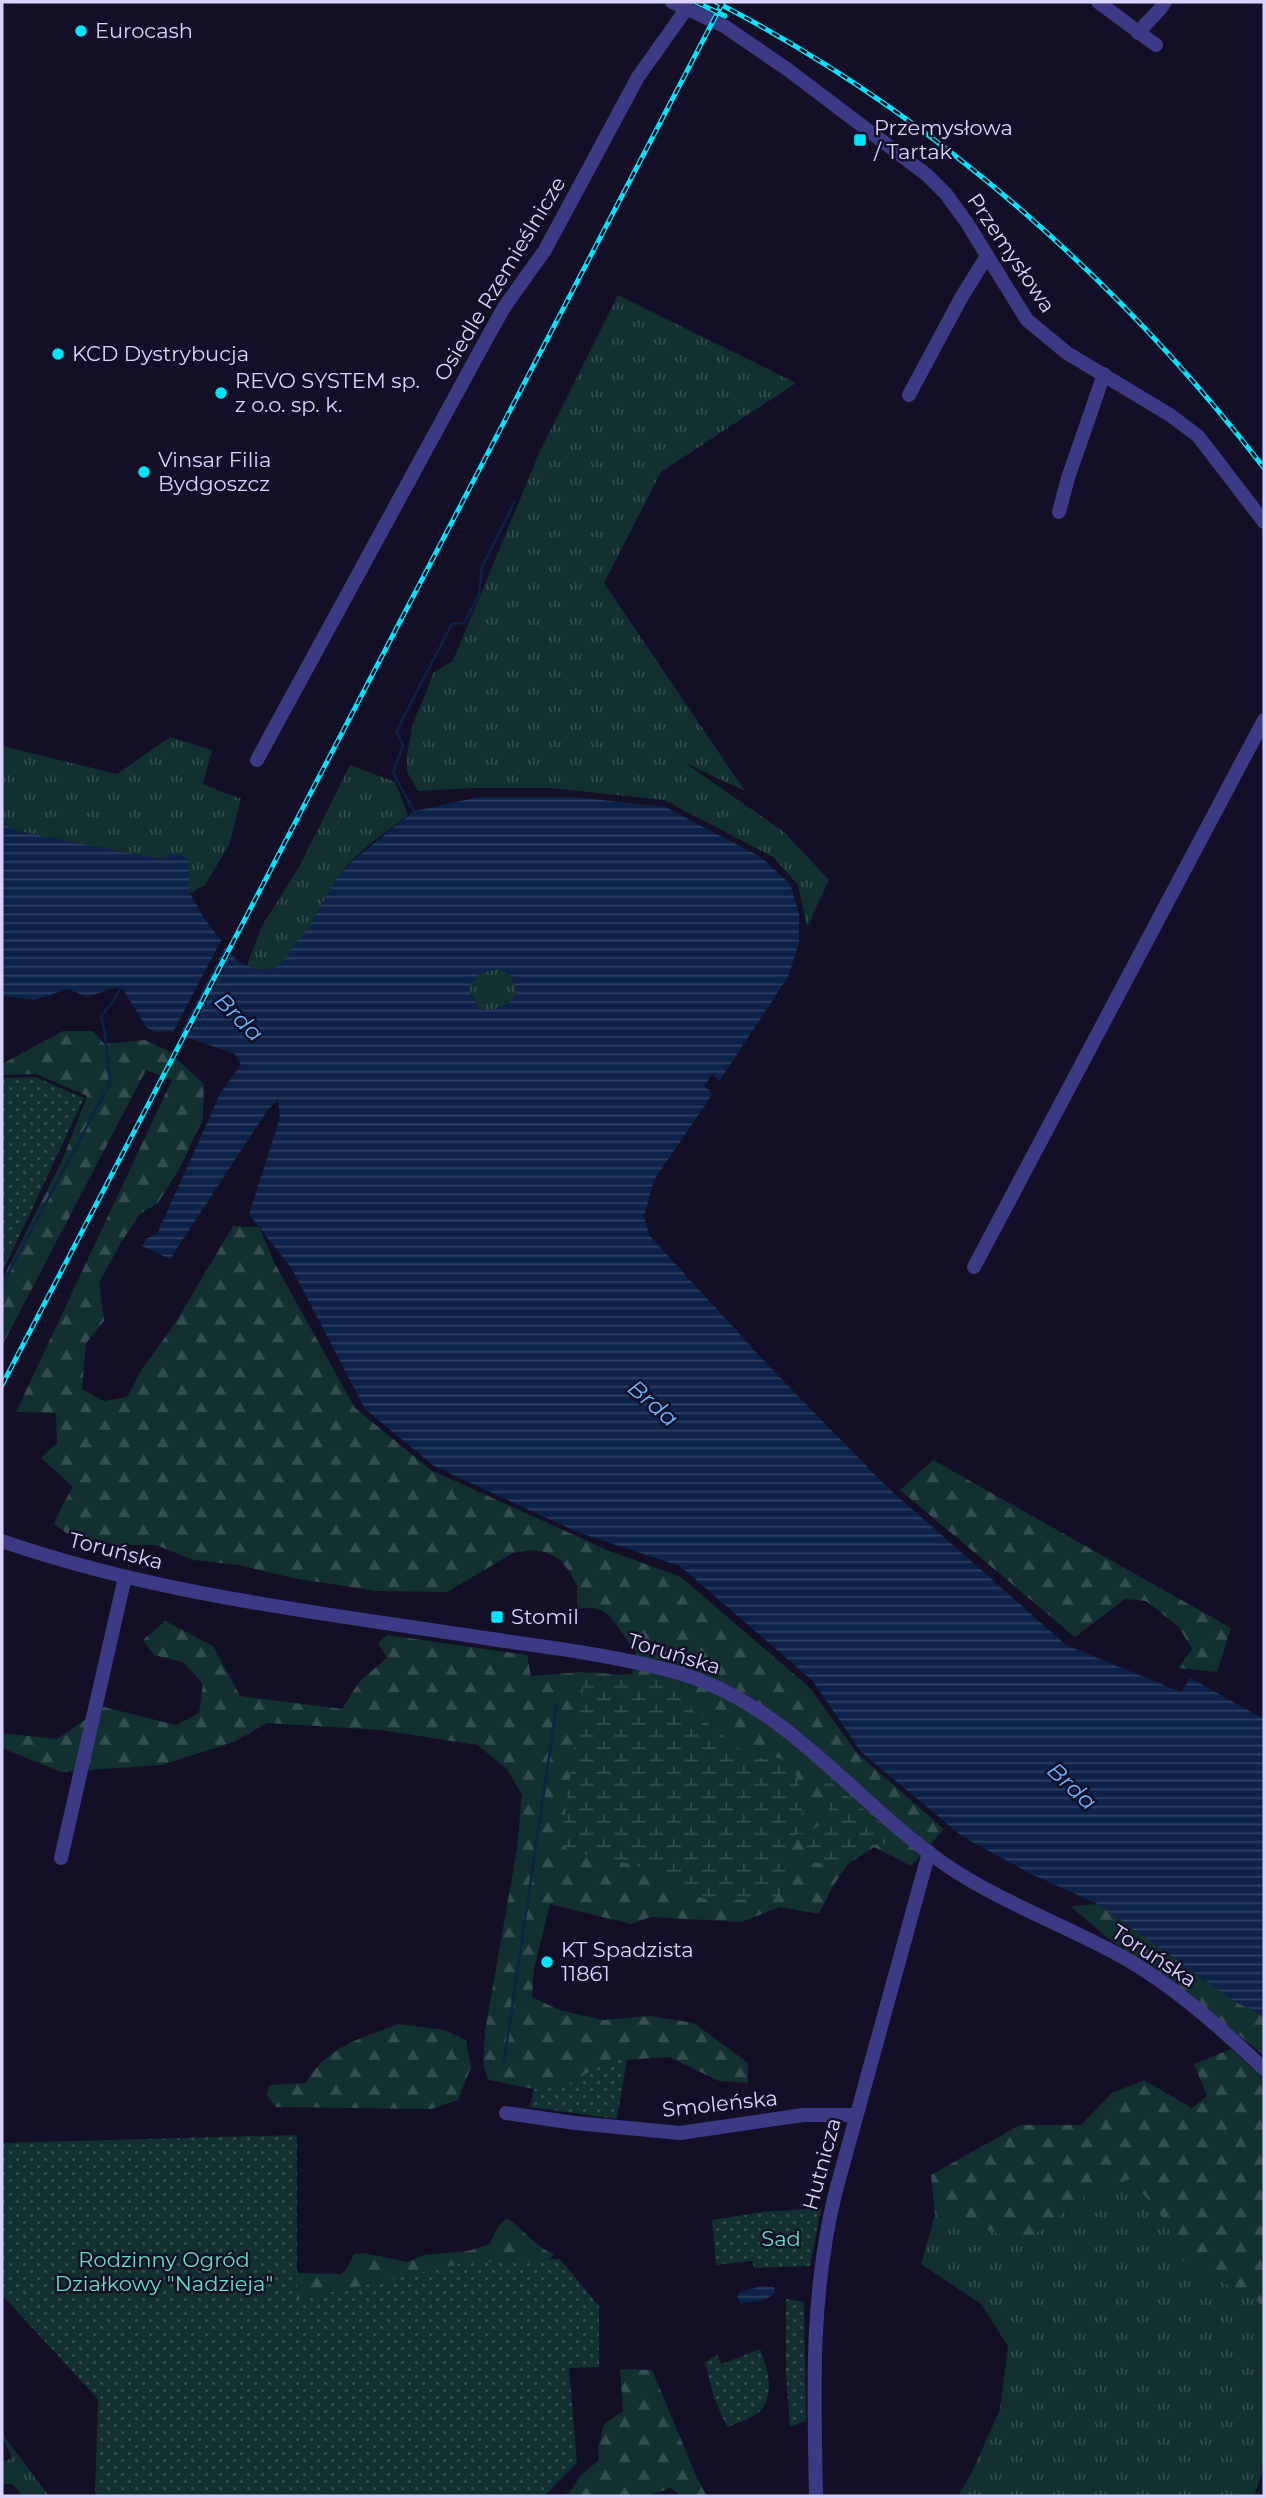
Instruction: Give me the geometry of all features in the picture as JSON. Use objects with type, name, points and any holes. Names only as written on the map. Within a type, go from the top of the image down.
[{"type":"street","name":"Przemysłowa","points":[[671,2],[724,26],[787,69],[911,162],[946,194],[1027,320],[1052,343],[1170,415],[1198,436],[1264,523]]},
{"type":"street","points":[[1098,2],[1156,45]]},
{"type":"street","points":[[1138,33],[1147,22],[1158,15],[1166,2]]},
{"type":"street","name":"Osiedle Rzemieślnicze","points":[[257,761],[488,335],[545,250],[638,77],[687,8]]},
{"type":"street","points":[[909,395],[961,298],[987,256]]},
{"type":"street","points":[[1059,512],[1104,374]]},
{"type":"street","points":[[974,1267],[1264,720]]},
{"type":"street","name":"Toruńska","points":[[2,1541],[125,1577],[210,1595],[621,1659],[694,1678],[727,1692],[777,1721],[929,1852],[978,1884],[1111,1951],[1144,1971],[1213,2023],[1264,2069]]},
{"type":"street","points":[[61,1858],[125,1577]]},
{"type":"street","name":"Hutnicza","points":[[816,2496],[814,2352],[817,2290],[828,2223],[929,1852]]},
{"type":"street","name":"Smoleńska","points":[[506,2113],[587,2125],[680,2133],[803,2116],[856,2116]]},
{"type":"green space","points":[[618,295],[796,383],[661,472],[604,583],[745,791],[685,763],[784,832],[829,880],[807,927],[798,885],[773,857],[664,800],[551,788],[418,791],[407,772],[407,754],[413,724],[434,672],[453,661],[540,451]]},
{"type":"green space","points":[[170,737],[212,750],[203,784],[241,799],[229,845],[205,885],[190,893],[187,858],[174,853],[159,859],[17,831],[2,823],[2,746],[117,774]]},
{"type":"green space","points":[[350,765],[395,782],[408,815],[349,863],[283,962],[267,970],[247,965],[262,926],[299,867]]},
{"type":"green space","points":[[499,969],[510,974],[517,992],[501,1007],[479,1009],[469,990],[473,981],[480,975]]},
{"type":"green space","points":[[63,1031],[93,1031],[104,1044],[145,1040],[167,1050],[204,1084],[203,1118],[181,1166],[158,1203],[140,1214],[99,1283],[104,1321],[86,1343],[82,1389],[104,1401],[127,1397],[233,1226],[259,1227],[275,1264],[355,1408],[431,1470],[607,1550],[681,1577],[809,1687],[857,1753],[944,1829],[911,1866],[874,1847],[848,1864],[819,1914],[780,1907],[741,1922],[651,1917],[631,1924],[550,1904],[534,1969],[532,1997],[559,2010],[603,2020],[650,2016],[694,2023],[748,2063],[748,2083],[719,2081],[669,2057],[609,2061],[572,2082],[534,2089],[488,2080],[483,2063],[485,2031],[517,1849],[522,1795],[507,1769],[477,1745],[381,1730],[267,1723],[236,1741],[162,1765],[61,1772],[2,1748],[2,1733],[57,1739],[104,1707],[176,1725],[199,1713],[203,1684],[183,1662],[154,1655],[143,1640],[165,1621],[213,1646],[240,1696],[342,1709],[359,1682],[387,1658],[378,1643],[387,1635],[527,1655],[531,1676],[582,1672],[604,1676],[632,1674],[636,1652],[609,1615],[593,1608],[577,1609],[577,1586],[570,1572],[559,1559],[545,1552],[532,1550],[513,1553],[447,1592],[376,1591],[293,1578],[238,1565],[193,1560],[156,1545],[116,1545],[66,1533],[54,1524],[73,1487],[41,1458],[57,1443],[56,1413],[16,1412],[172,1080],[146,1070],[2,1346],[2,1280],[62,1161],[87,1096],[36,1074],[2,1075],[2,1064]]},
{"type":"green space","points":[[35,1077],[84,1098],[2,1273],[2,1078]]},
{"type":"green space","points":[[933,1460],[1231,1628],[1217,1672],[1178,1668],[1192,1649],[1179,1627],[1146,1601],[1125,1599],[1075,1637],[900,1490]]},
{"type":"green space","points":[[593,1672],[662,1679],[677,1686],[693,1711],[754,1760],[770,1757],[782,1759],[791,1766],[796,1775],[800,1787],[803,1826],[806,1830],[812,1830],[829,1818],[822,1783],[830,1782],[894,1834],[897,1845],[874,1845],[841,1859],[823,1863],[807,1859],[807,1841],[801,1834],[797,1834],[793,1838],[779,1894],[774,1898],[738,1900],[697,1897],[643,1868],[569,1851],[563,1845],[562,1834],[584,1681],[586,1676]]},
{"type":"green space","points":[[1098,1904],[1234,2001],[1264,2016],[1264,2055],[1171,1982],[1108,1938],[1070,1906]]},
{"type":"green space","points":[[398,2024],[444,2030],[466,2040],[471,2067],[458,2100],[431,2109],[276,2107],[267,2095],[269,2085],[306,2083],[314,2071],[334,2052],[358,2039]]},
{"type":"green space","points":[[1231,2049],[1264,2079],[1264,2307],[1251,2297],[1178,2259],[1171,2228],[1131,2179],[1089,2193],[1025,2241],[935,2215],[931,2175],[1020,2125],[1081,2125],[1112,2093],[1144,2080],[1192,2108],[1207,2096],[1194,2064]]},
{"type":"green space","points":[[627,2059],[617,2119],[530,2107],[534,2089],[572,2082],[609,2061]]},
{"type":"green space","name":"Rodzinny Ogród Działkowy \"Nadzieja\"","points":[[297,2135],[297,2300],[464,2263],[560,2259],[599,2306],[599,2367],[569,2368],[577,2463],[544,2496],[95,2496],[98,2399],[2,2295],[2,2143]]},
{"type":"green space","points":[[1131,2179],[1171,2228],[1178,2259],[1251,2297],[1264,2307],[1264,2466],[1254,2496],[958,2496],[973,2470],[1000,2409],[1008,2346],[981,2304],[921,2264],[935,2215],[1025,2241],[1089,2193]]},
{"type":"green space","name":"Sad","points":[[821,2208],[810,2266],[754,2268],[752,2261],[716,2265],[712,2220],[763,2212]]},
{"type":"green space","points":[[507,2218],[541,2247],[554,2254],[550,2259],[297,2300],[297,2273],[340,2274],[345,2271],[354,2254],[363,2253],[408,2262],[424,2255],[468,2251],[490,2244],[499,2225]]},
{"type":"green space","name":"Sad","points":[[786,2299],[804,2302],[806,2421],[790,2427],[786,2374]]},
{"type":"green space","points":[[760,2349],[769,2382],[764,2406],[758,2413],[727,2427],[714,2398],[705,2362],[717,2355],[722,2364]]},
{"type":"green space","points":[[620,2369],[652,2370],[707,2496],[681,2496],[671,2488],[646,2496],[556,2496],[569,2493],[581,2475],[599,2460],[598,2448],[604,2424],[623,2411]]},
{"type":"green space","points":[[2,2436],[49,2496],[23,2496],[12,2484],[2,2484],[2,2463],[12,2458]]},
{"type":"water","name":"Brda","points":[[479,797],[575,797],[665,807],[761,857],[790,884],[799,914],[799,942],[789,975],[720,1080],[712,1075],[704,1086],[712,1095],[654,1180],[644,1216],[649,1235],[766,1363],[886,1486],[1066,1645],[1181,1692],[1190,1678],[1264,1719],[1264,2016],[1234,2001],[1098,1904],[1033,1875],[963,1837],[861,1752],[813,1681],[680,1566],[577,1532],[434,1466],[365,1409],[292,1269],[249,1214],[277,1127],[280,1114],[278,1099],[267,1111],[170,1259],[142,1246],[146,1239],[157,1234],[221,1092],[241,1065],[235,1054],[169,1031],[156,1032],[147,1028],[121,986],[87,997],[68,989],[34,1000],[2,996],[2,823],[17,831],[159,859],[174,853],[188,858],[190,893],[204,918],[238,962],[259,970],[273,969],[285,959],[313,920],[336,879],[352,861],[414,811]],"holes":[[[499,969],[510,974],[517,992],[514,997],[501,1007],[479,1009],[469,991],[476,978]]]},
{"type":"water","points":[[761,2286],[774,2287],[775,2293],[759,2301],[741,2303],[737,2296],[739,2293]]},
{"type":"pier","points":[[223,937],[227,943],[178,1038],[171,1036]]},
{"type":"pier","points":[[229,944],[233,950],[186,1041],[180,1039]]},
{"type":"waterway","points":[[414,811],[393,773],[403,745],[398,728],[452,624],[464,623],[479,595],[482,567],[515,501]]},
{"type":"waterway","points":[[2,1285],[110,1083],[101,1016],[115,999],[121,986]]},
{"type":"waterway","points":[[504,2062],[557,1703]]},
{"type":"railway","points":[[696,2],[725,16]]},
{"type":"railway","points":[[716,2],[795,46],[872,95],[945,148],[1016,205],[1083,266],[1147,330],[1264,468]]},
{"type":"railway","points":[[2,1385],[723,2]]},
{"type":"place","name":"Eurocash","points":[[81,31]]},
{"type":"place","name":"Przemysłowa / Tartak","points":[[860,140]]},
{"type":"place","name":"KCD Dystrybucja","points":[[58,354]]},
{"type":"place","name":"REVO SYSTEM sp. z o.o. sp. k.","points":[[221,393]]},
{"type":"place","name":"Vinsar Filia Bydgoszcz","points":[[144,472]]},
{"type":"place","name":"Stomil","points":[[497,1617]]},
{"type":"place","name":"KT Spadzista 11861","points":[[547,1962]]}]
